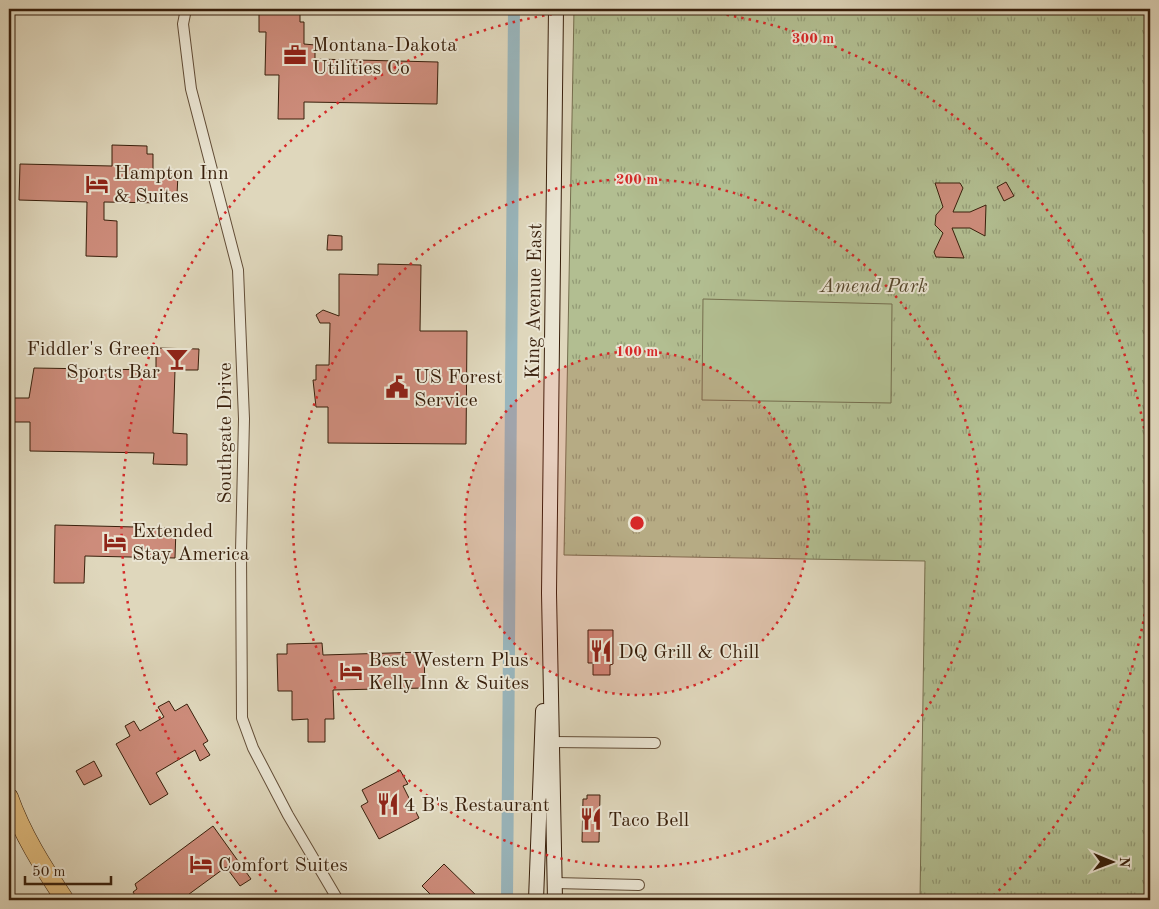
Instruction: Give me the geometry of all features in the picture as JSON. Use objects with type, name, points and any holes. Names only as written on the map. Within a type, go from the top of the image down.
[{"type":"highway","points":[[9,797],[14,813],[41,864],[64,900]]},
{"type":"main road","name":"King Avenue East","points":[[555,900],[550,593],[556,9]]},
{"type":"main road","name":"King Avenue East","points":[[536,900],[538,800],[550,593]]},
{"type":"street","name":"Southgate Drive","points":[[186,9],[183,24],[192,89],[238,270],[244,419],[241,552],[242,718],[253,748],[288,815],[338,900]]},
{"type":"street","points":[[552,742],[655,743]]},
{"type":"street","points":[[554,883],[639,885]]},
{"type":"green space","name":"Amend Park","points":[[574,9],[1150,9],[1150,900],[920,900],[925,561],[564,555]]},
{"type":"green space","points":[[703,299],[892,304],[891,403],[702,400]]},
{"type":"building","points":[[259,9],[300,9],[300,22],[304,22],[304,44],[315,45],[315,59],[438,62],[437,104],[304,102],[304,119],[278,119],[279,75],[265,75],[266,32],[259,32]]},
{"type":"building","points":[[112,145],[147,146],[147,154],[153,154],[153,173],[178,174],[177,195],[165,195],[165,203],[104,202],[104,220],[117,221],[117,257],[86,256],[87,202],[19,200],[20,164],[112,166]]},
{"type":"building","points":[[1006,182],[1014,196],[1004,201],[997,187]]},
{"type":"building","points":[[935,183],[960,183],[963,188],[953,212],[970,212],[986,205],[985,236],[970,228],[952,228],[964,258],[936,257],[934,252],[943,233],[935,225],[936,215],[943,207]]},
{"type":"building","points":[[328,235],[342,236],[342,250],[327,250]]},
{"type":"building","points":[[378,264],[421,265],[420,331],[467,331],[466,444],[328,443],[328,407],[316,407],[313,380],[316,380],[316,365],[329,365],[330,323],[320,323],[316,315],[323,310],[339,316],[339,274],[378,275]]},
{"type":"building","points":[[156,348],[199,349],[198,370],[175,370],[173,433],[187,434],[187,465],[153,464],[154,453],[30,451],[30,422],[10,422],[10,398],[29,398],[34,368],[156,370]]},
{"type":"building","name":"Extended Stay America","points":[[55,525],[176,528],[175,558],[85,556],[84,583],[54,583]]},
{"type":"building","points":[[588,630],[613,630],[613,664],[610,665],[610,675],[593,675],[593,663],[588,663]]},
{"type":"building","name":"Best Western Plus Kelly Inn & Suites","points":[[322,643],[323,655],[424,652],[425,688],[333,690],[334,719],[325,719],[325,742],[308,742],[308,719],[292,720],[292,691],[278,691],[277,654],[287,654],[287,644]]},
{"type":"building","points":[[169,701],[175,711],[187,704],[208,741],[203,744],[210,755],[200,761],[195,750],[156,773],[168,794],[150,805],[116,744],[130,736],[125,726],[134,721],[140,731],[164,717],[158,707]]},
{"type":"building","points":[[94,761],[102,776],[84,785],[76,771]]},
{"type":"building","name":"4 B's Restaurant","points":[[400,770],[408,784],[403,786],[419,818],[379,839],[361,806],[368,802],[362,790]]},
{"type":"building","points":[[587,795],[600,795],[599,842],[582,842],[583,799],[587,799]]},
{"type":"building","name":"Comfort Suites","points":[[213,826],[251,879],[240,886],[226,867],[181,900],[138,900],[133,892],[137,889],[135,884]]},
{"type":"building","points":[[444,864],[481,900],[436,900],[422,886]]},
{"type":"waterway","points":[[507,900],[514,9]]},
{"type":"place","name":"Montana-Dakota Utilities Co","points":[[295,55]]},
{"type":"place","name":"Hampton Inn & Suites","points":[[97,184]]},
{"type":"place","name":"Fiddler's Green Sports Bar","points":[[177,359]]},
{"type":"place","name":"US Forest Service","points":[[397,387]]},
{"type":"place","name":"Extended Stay America","points":[[115,542]]},
{"type":"place","name":"DQ Grill & Chill","points":[[601,651]]},
{"type":"place","name":"Best Western Plus Kelly Inn & Suites","points":[[351,671]]},
{"type":"place","name":"4 B's Restaurant","points":[[388,804]]},
{"type":"place","name":"Taco Bell","points":[[591,819]]},
{"type":"place","name":"Comfort Suites","points":[[201,864]]}]
